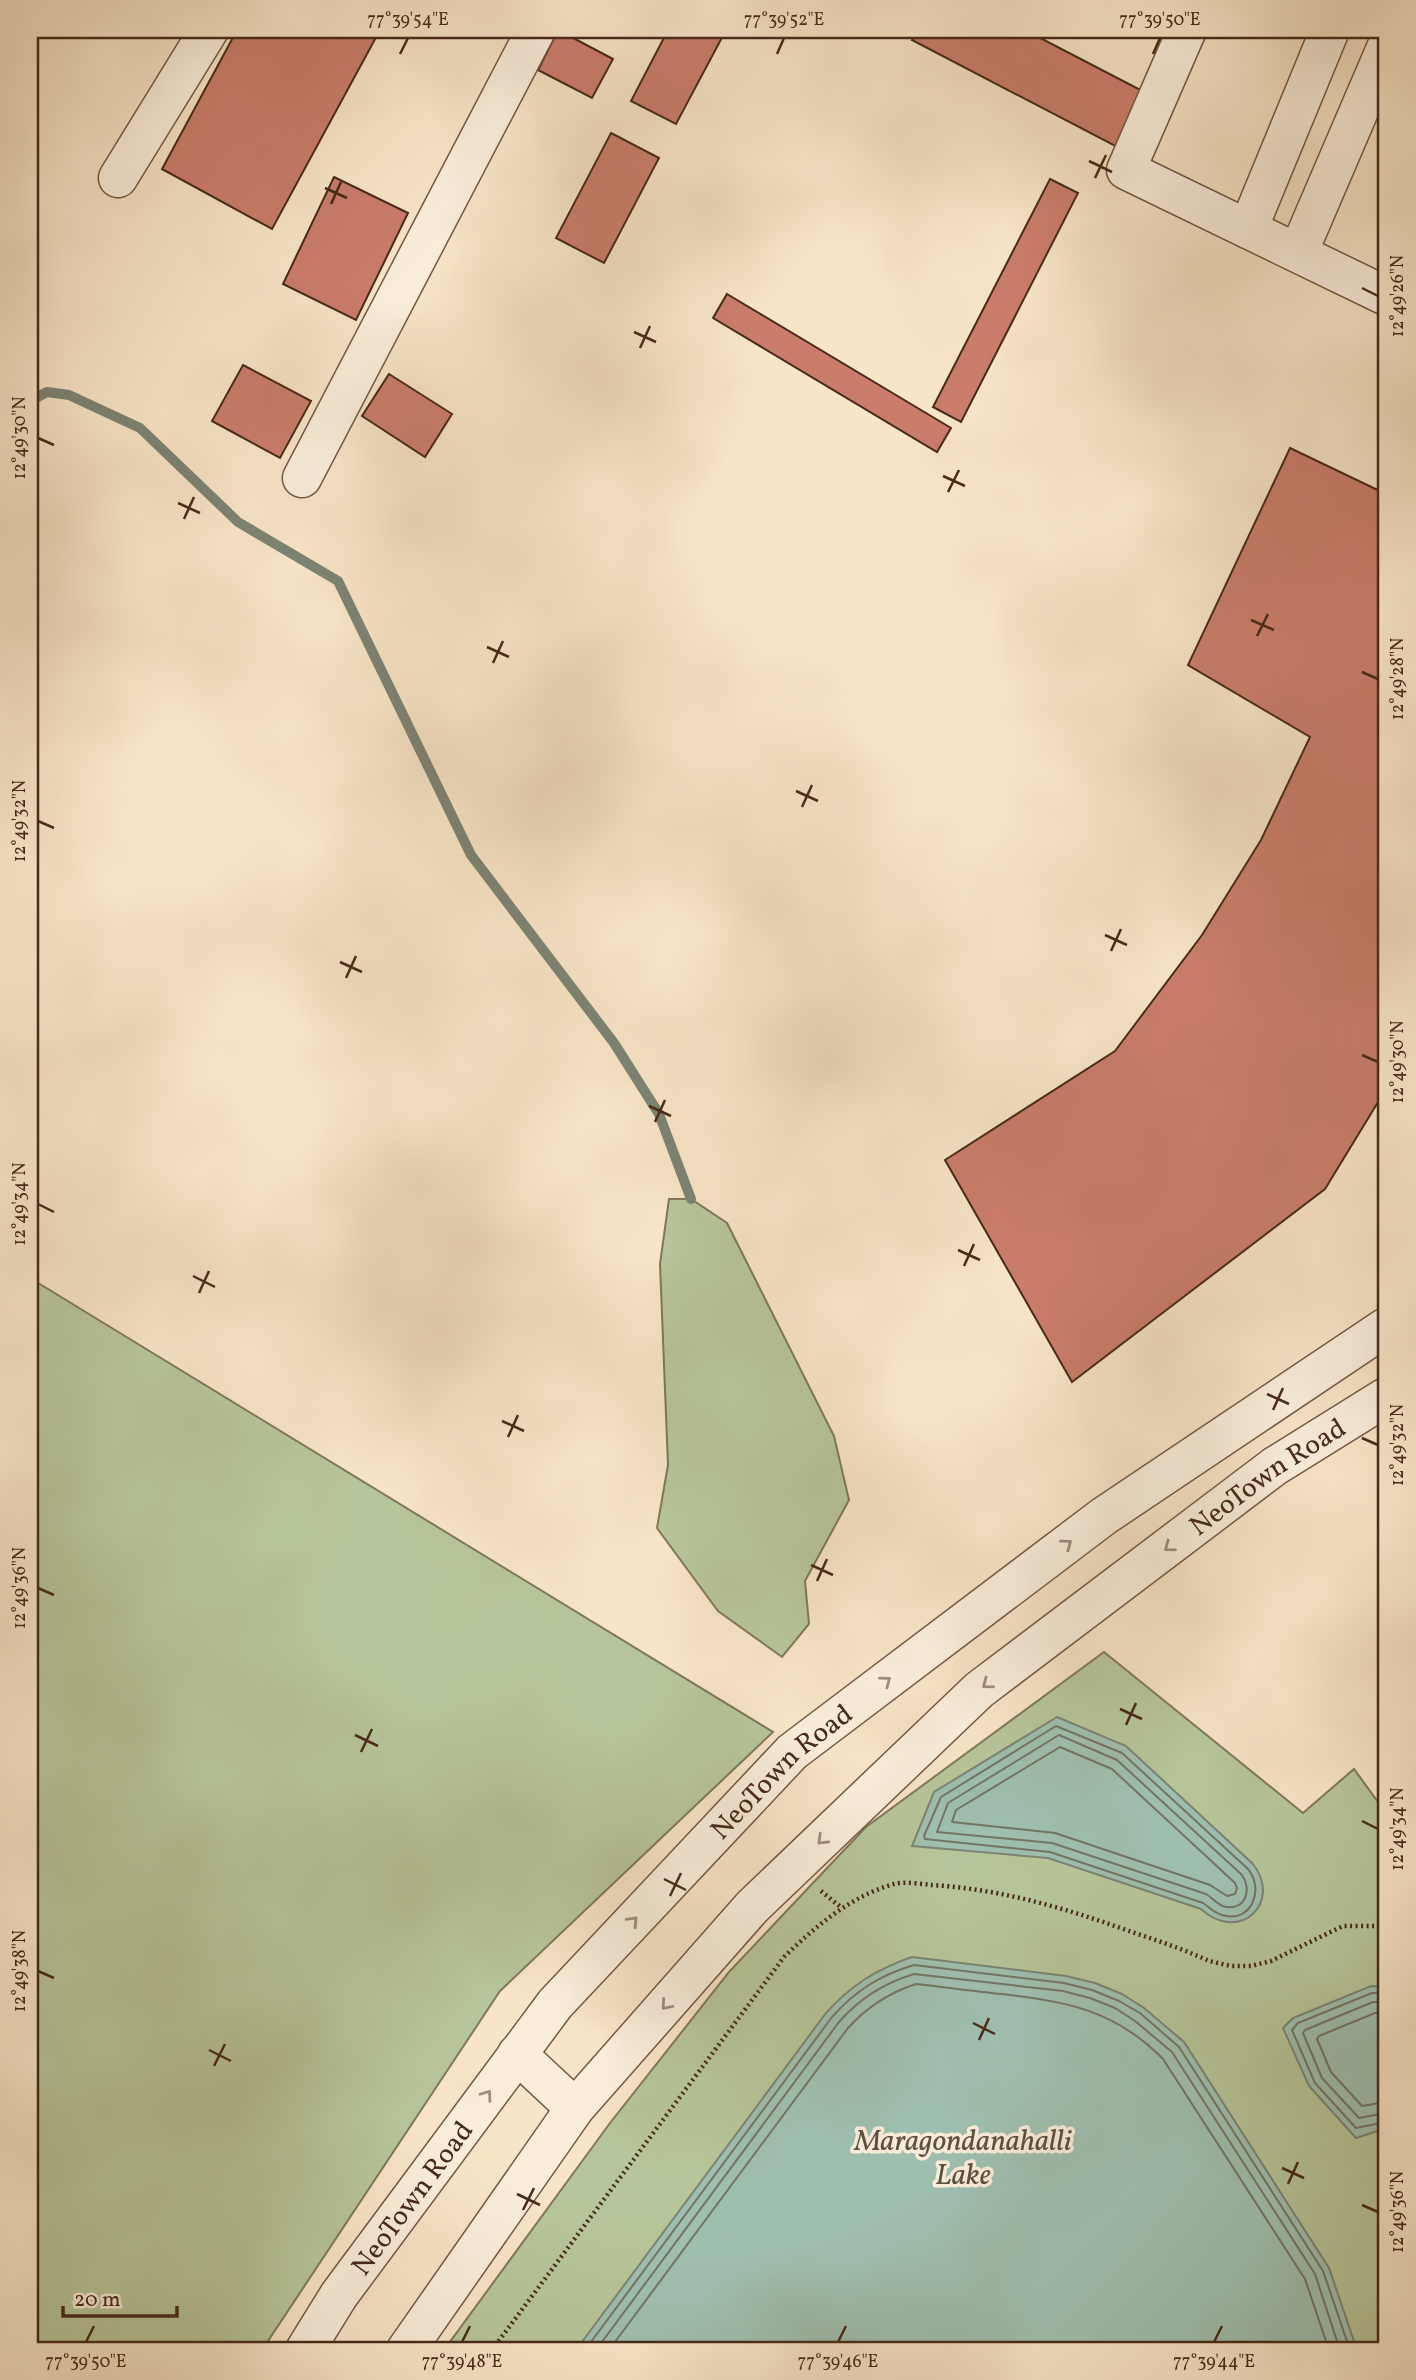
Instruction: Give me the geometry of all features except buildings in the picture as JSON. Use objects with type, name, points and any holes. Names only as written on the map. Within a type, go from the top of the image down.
[{"type":"street","points":[[118,178],[209,30]]},
{"type":"street","points":[[302,478],[536,30]]},
{"type":"street","points":[[1187,30],[1126,170],[1386,296]]},
{"type":"street","points":[[1248,229],[1330,30]]},
{"type":"street","points":[[1298,253],[1386,48]]},
{"type":"street","name":"NeoTown Road","points":[[305,2350],[339,2295],[555,2004],[792,1752],[1104,1516],[1386,1327]]},
{"type":"street","name":"NeoTown Road","points":[[406,2350],[575,2108],[752,1907],[979,1690],[1275,1466],[1386,1397]]},
{"type":"street","points":[[517,2054],[575,2108]]},
{"type":"path","points":[[492,2350],[784,1957],[811,1931],[842,1908],[869,1894],[897,1883],[999,1893],[1081,1913],[1209,1961],[1231,1966],[1251,1966],[1271,1961],[1343,1926],[1386,1926]]},
{"type":"shaded area","points":[[669,1199],[691,1199],[727,1223],[834,1436],[849,1500],[805,1581],[809,1624],[782,1657],[718,1611],[657,1528],[668,1465],[660,1264]]},
{"type":"shaded area","points":[[30,1278],[773,1732],[500,1991],[262,2350],[30,2350]]},
{"type":"shaded area","points":[[1104,1652],[1303,1813],[1354,1769],[1386,1813],[1386,2350],[444,2350],[610,2123],[729,1972],[812,1884],[866,1827]]},
{"type":"water","points":[[1057,1717],[1126,1746],[1253,1864],[1261,1879],[1263,1892],[1260,1905],[1252,1914],[1242,1920],[1229,1922],[1215,1919],[1201,1909],[1048,1858],[912,1846],[934,1792]]},
{"type":"water","name":"Maragondanahalli Lake","points":[[912,1957],[1066,1976],[1095,1983],[1122,1994],[1144,2008],[1184,2042],[1329,2268],[1357,2350],[576,2350],[826,2013],[865,1979]]},
{"type":"water","points":[[1371,1986],[1386,1987],[1386,2128],[1356,2138],[1309,2086],[1283,2028],[1293,2018]]},
{"type":"waterway","points":[[30,401],[47,392],[69,395],[140,428],[238,522],[338,581],[471,855],[614,1043],[659,1114],[691,1199]]}]
